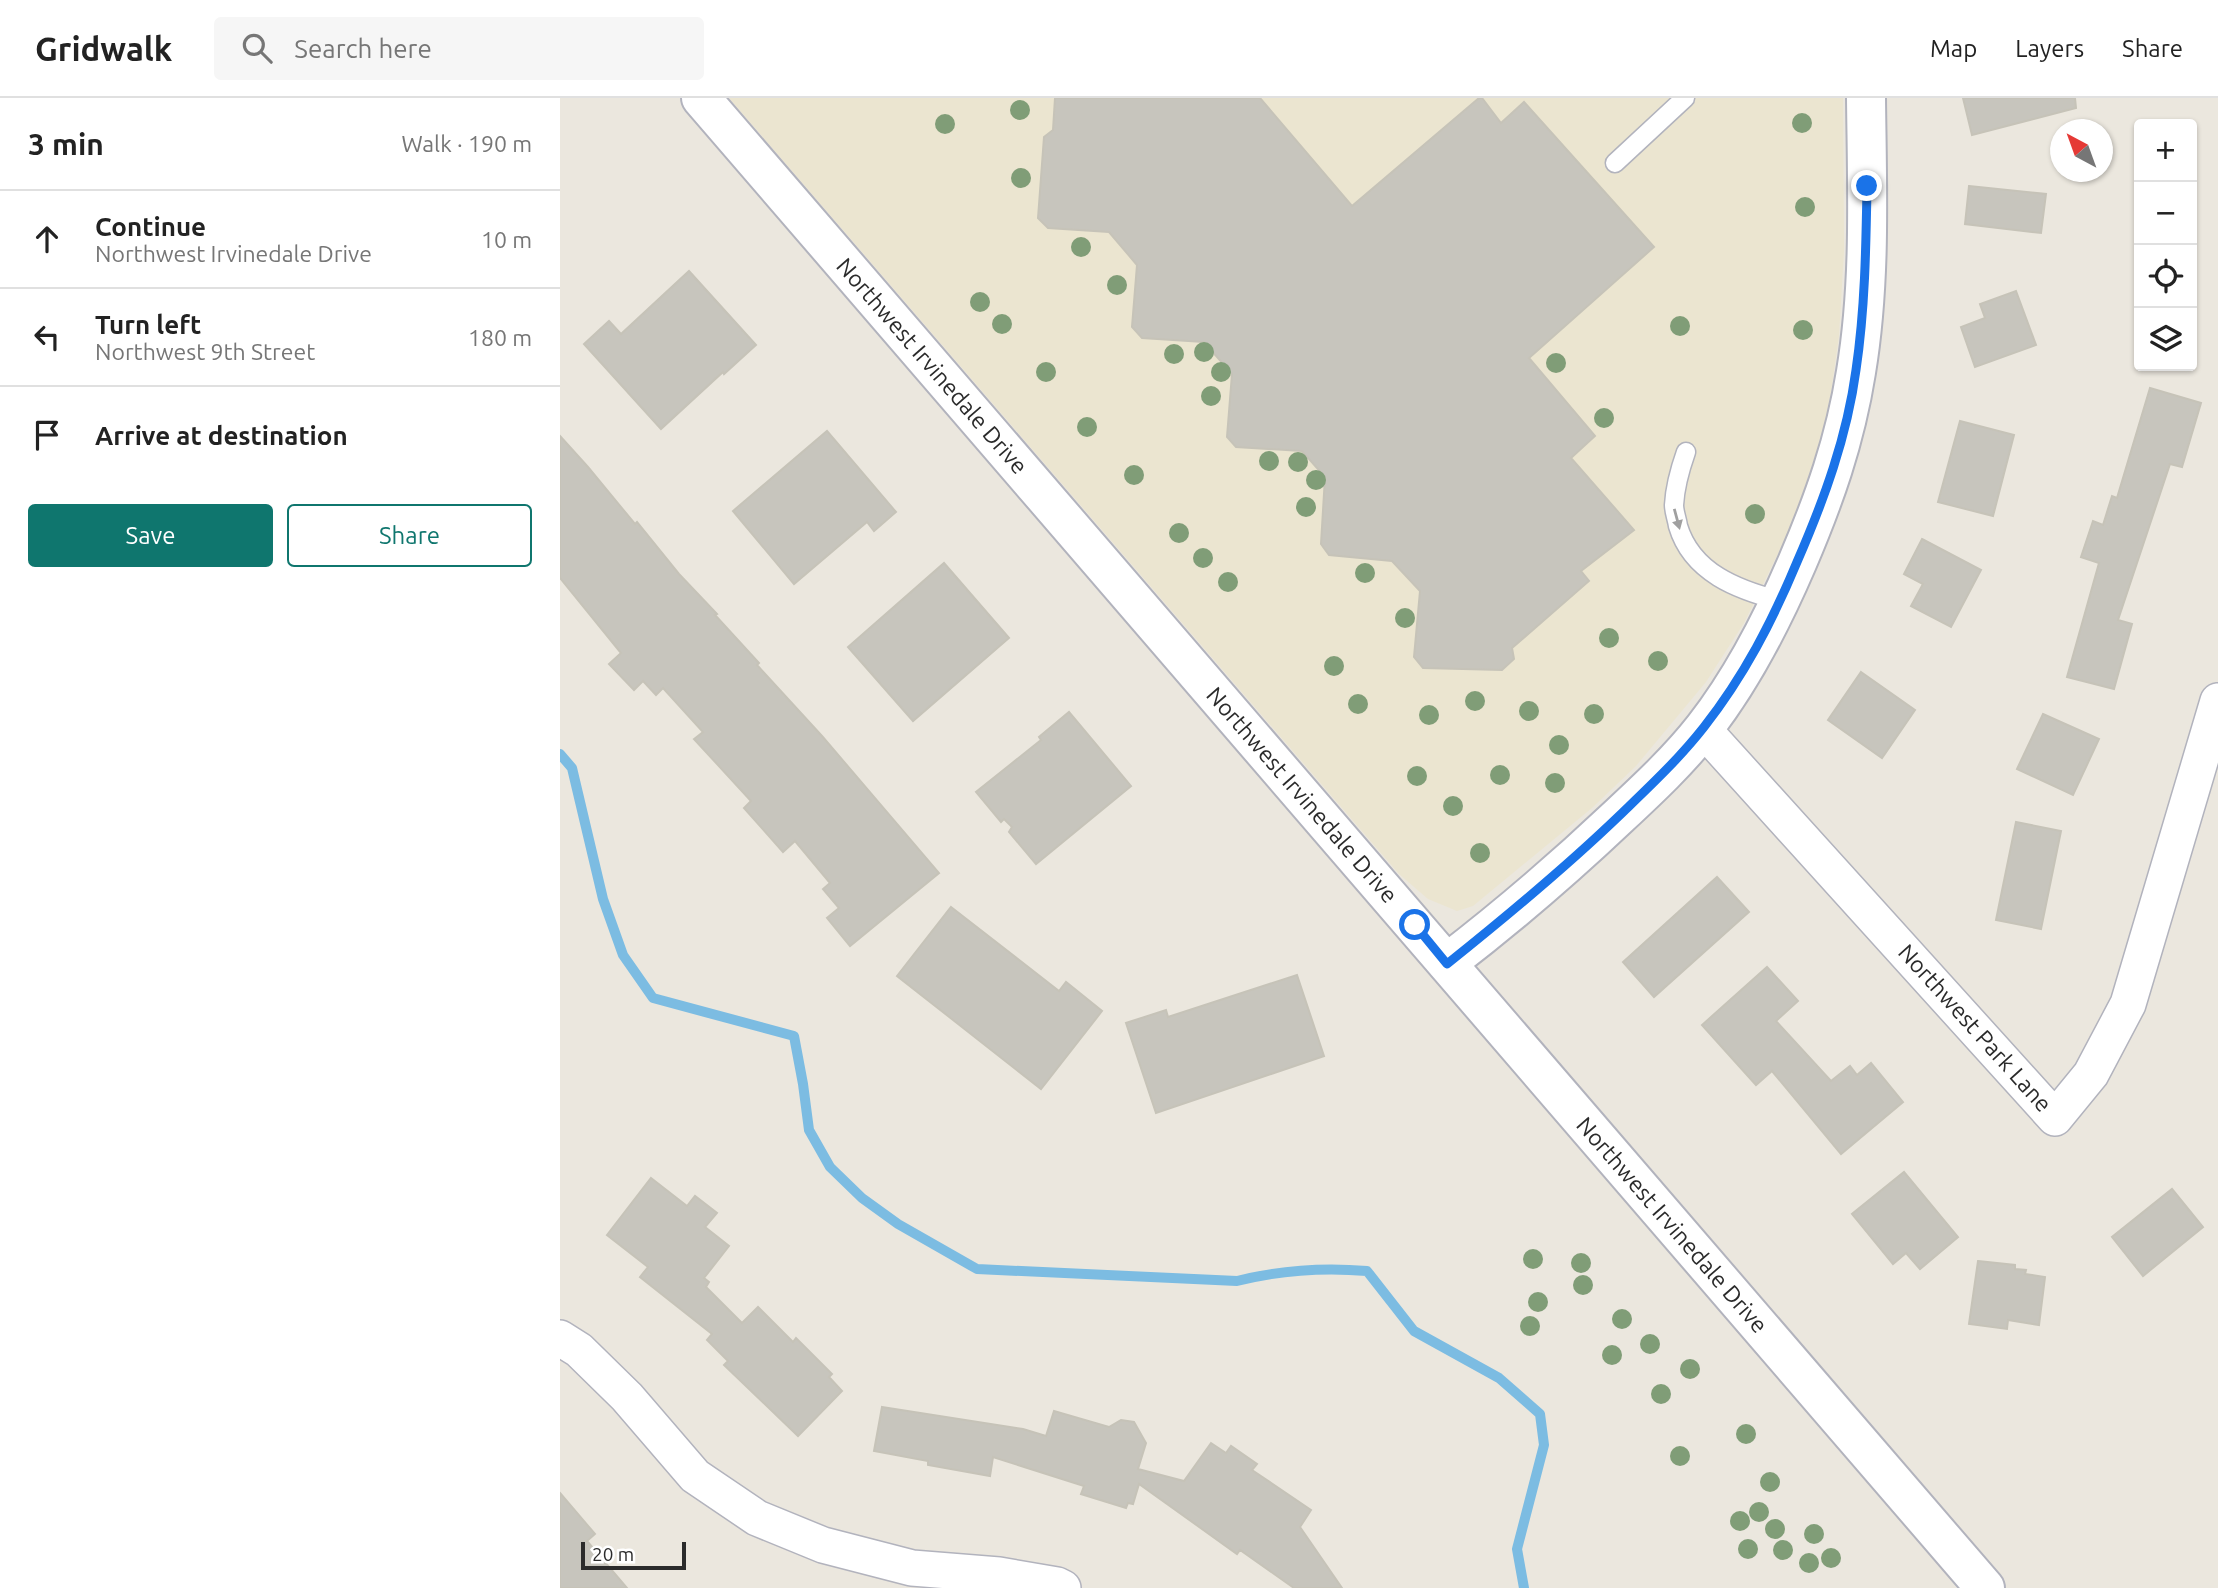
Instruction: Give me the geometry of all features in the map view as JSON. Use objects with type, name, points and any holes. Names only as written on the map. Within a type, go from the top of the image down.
[{"type":"main road","name":"Northwest Irvinedale Drive","points":[[701,98],[1986,1588]]},
{"type":"main road","points":[[1447,964],[1583,850],[1658,778],[1703,729],[1732,688],[1770,625],[1819,513],[1838,455],[1856,372],[1865,288],[1866,98]]},
{"type":"street","name":"Northwest Park Lane","points":[[1703,729],[2055,1118],[2091,1074],[2128,1004],[2218,701]]},
{"type":"street","points":[[560,1338],[579,1350],[627,1397],[695,1476],[757,1518],[823,1545],[912,1568],[999,1575],[1063,1588]]},
{"type":"lane","points":[[1615,163],[1685,98]]},
{"type":"lane","points":[[1686,452],[1678,475],[1674,508],[1682,538],[1694,557],[1716,577],[1758,595],[1781,601]]},
{"type":"shaded area","points":[[729,98],[1843,98],[1844,251],[1839,336],[1822,436],[1791,527],[1744,623],[1706,682],[1636,766],[1592,808],[1473,906],[1457,911],[1428,899],[1399,874]]},
{"type":"building","points":[[1055,98],[1260,98],[1352,206],[1479,98],[1482,98],[1501,123],[1524,102],[1654,247],[1529,358],[1595,436],[1571,458],[1634,530],[1581,571],[1589,581],[1512,648],[1514,659],[1502,670],[1423,668],[1414,657],[1420,591],[1392,561],[1329,555],[1321,544],[1325,477],[1302,451],[1236,447],[1227,437],[1232,374],[1204,342],[1142,338],[1132,327],[1137,265],[1109,232],[1048,228],[1038,218],[1044,137],[1053,130]]},
{"type":"building","points":[[1963,98],[2075,98],[2076,108],[1972,135]]},
{"type":"building","points":[[1969,186],[2046,194],[2041,233],[1965,224]]},
{"type":"building","points":[[689,271],[756,345],[661,429],[584,344],[609,321],[621,334]]},
{"type":"building","points":[[2016,291],[2036,345],[1975,367],[1961,327],[1985,318],[1980,304]]},
{"type":"building","points":[[2150,388],[2201,403],[2182,467],[2170,464],[2118,620],[2132,624],[2114,689],[2067,677],[2099,563],[2081,557],[2093,521],[2103,525],[2112,496],[2117,498]]},
{"type":"building","points":[[1960,421],[2014,435],[1993,516],[1938,502]]},
{"type":"building","points":[[827,431],[896,512],[874,531],[867,522],[794,584],[733,511]]},
{"type":"building","points":[[560,436],[939,873],[850,946],[827,918],[839,908],[823,889],[830,883],[795,841],[783,852],[744,808],[751,801],[694,739],[703,732],[663,688],[656,695],[643,681],[634,690],[609,664],[621,653],[560,578]]},
{"type":"building","points":[[1922,539],[1981,570],[1951,627],[1911,606],[1923,584],[1904,574]]},
{"type":"building","points":[[944,563],[1009,638],[913,721],[848,647]]},
{"type":"building","points":[[1861,672],[1915,710],[1882,758],[1828,720]]},
{"type":"building","points":[[1069,712],[1131,786],[1036,864],[1009,832],[1012,827],[1004,819],[1001,822],[976,792],[1041,740],[1039,737]]},
{"type":"building","points":[[2043,714],[2099,739],[2073,795],[2017,769]]},
{"type":"building","points":[[2016,822],[2061,831],[2041,929],[1996,920]]},
{"type":"building","points":[[1717,877],[1749,912],[1654,997],[1623,962]]},
{"type":"building","points":[[951,907],[1059,991],[1066,982],[1102,1011],[1041,1089],[897,976]]},
{"type":"building","points":[[1767,967],[1798,1001],[1776,1021],[1831,1081],[1850,1066],[1857,1075],[1871,1063],[1903,1102],[1841,1154],[1772,1071],[1756,1085],[1702,1025]]},
{"type":"building","points":[[1297,975],[1324,1056],[1156,1113],[1126,1023],[1166,1010],[1168,1017]]},
{"type":"building","points":[[1904,1172],[1958,1237],[1920,1269],[1906,1253],[1893,1264],[1852,1214]]},
{"type":"building","points":[[651,1178],[687,1206],[695,1196],[717,1213],[705,1227],[729,1246],[704,1278],[709,1282],[706,1287],[742,1323],[758,1307],[793,1342],[796,1338],[832,1374],[829,1377],[842,1391],[798,1436],[724,1365],[728,1361],[707,1340],[712,1334],[640,1277],[648,1267],[607,1235]]},
{"type":"building","points":[[2172,1189],[2203,1227],[2143,1276],[2112,1237]]},
{"type":"building","points":[[1978,1261],[2015,1265],[2015,1269],[2026,1270],[2025,1274],[2045,1277],[2039,1325],[2008,1320],[2007,1329],[1969,1324]]},
{"type":"building","points":[[882,1407],[1023,1429],[1046,1436],[1054,1411],[1109,1427],[1121,1420],[1134,1422],[1146,1443],[1138,1469],[1184,1481],[1211,1443],[1226,1453],[1231,1446],[1257,1464],[1252,1470],[1311,1510],[1300,1527],[1342,1588],[1294,1588],[1240,1550],[1237,1554],[1139,1484],[1133,1504],[1128,1503],[1126,1508],[1081,1494],[1084,1486],[993,1457],[990,1476],[928,1465],[928,1461],[874,1451]]},
{"type":"building","points":[[560,1493],[595,1534],[587,1541],[627,1588],[560,1588]]},
{"type":"waterway","points":[[560,754],[572,768],[603,899],[623,955],[653,998],[794,1036],[809,1130],[830,1167],[862,1198],[898,1224],[977,1269],[1237,1281],[1301,1270],[1367,1271],[1414,1331],[1499,1378],[1540,1414],[1544,1445],[1517,1549],[1524,1588]]},
{"type":"route","points":[[1415,925],[1447,964],[1583,850],[1658,778],[1703,729],[1732,688],[1770,625],[1781,601],[1819,513],[1838,455],[1856,372],[1865,288],[1867,186]]}]
